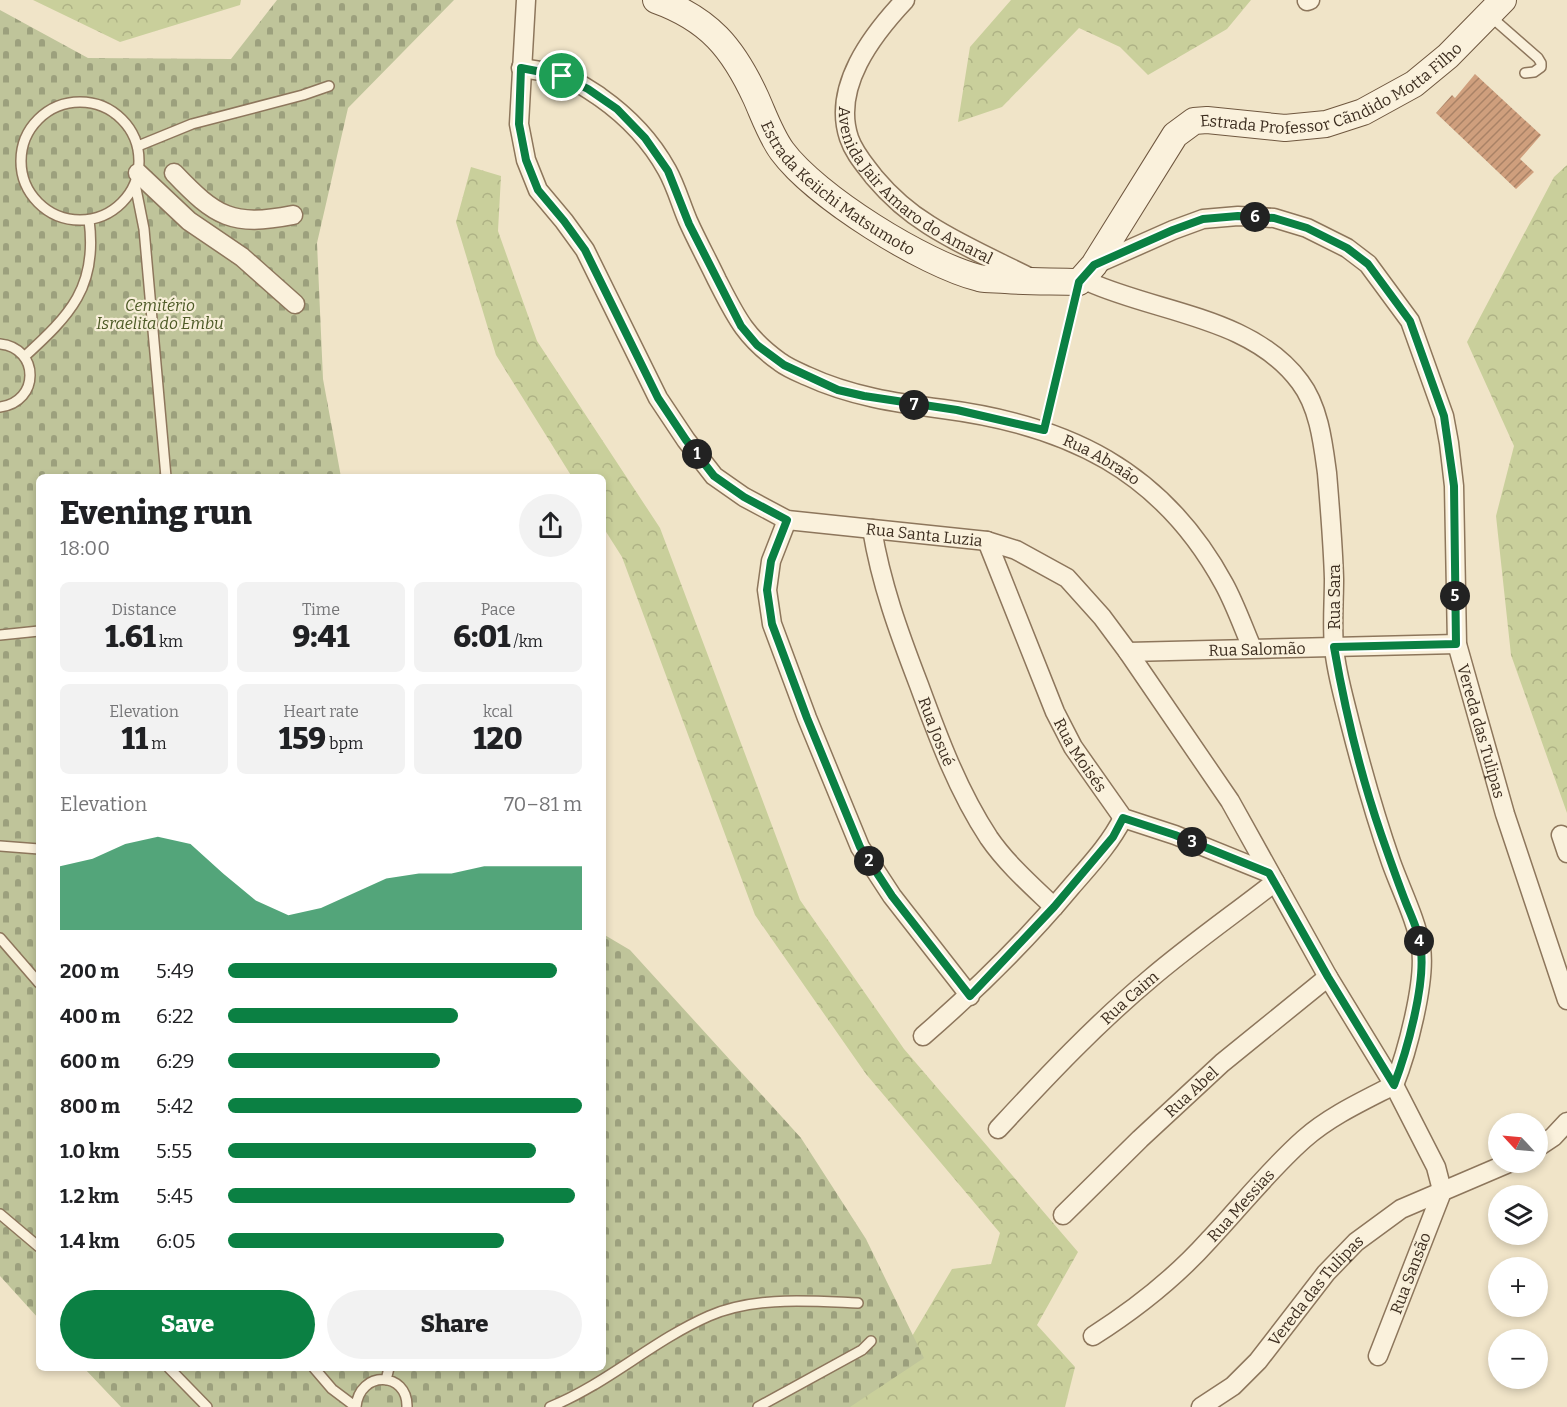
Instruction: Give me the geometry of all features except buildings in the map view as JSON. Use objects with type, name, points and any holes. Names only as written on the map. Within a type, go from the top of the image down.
[{"type":"main road","name":"Estrada Keiichi Matsumoto","points":[[656,0],[679,8],[698,20],[720,39],[746,78],[782,150],[804,176],[851,211],[935,262],[981,278],[1039,282],[1086,273]]},
{"type":"main road","name":"Estrada Professor Cãndido Motta Filho","points":[[1086,273],[1175,135],[1185,126],[1194,121],[1207,120],[1285,128],[1326,124],[1363,112],[1414,84],[1448,56],[1496,4]]},
{"type":"street","name":"Rua Santa Luzia","points":[[526,0],[519,124],[526,160],[538,190],[585,250],[658,398],[714,476],[744,497],[787,520],[987,541],[1016,550],[1067,578],[1102,617],[1128,652],[1230,801],[1328,977],[1394,1085]]},
{"type":"street","points":[[887,18],[890,0]]},
{"type":"street","name":"Avenida Jair Amaro do Amaral","points":[[904,0],[868,43],[855,68],[845,115],[849,138],[861,160],[898,203],[927,224],[960,243],[1039,282]]},
{"type":"street","name":"Rua Abraão","points":[[521,68],[562,76],[588,89],[617,109],[645,138],[668,171],[689,224],[741,326],[757,345],[784,365],[838,390],[957,410],[1044,430],[1077,442],[1105,457],[1160,497],[1202,550],[1223,583],[1252,648]]},
{"type":"street","points":[[174,173],[207,206],[221,214],[239,219],[262,221],[293,215]]},
{"type":"street","points":[[137,178],[189,221],[242,257],[295,304]]},
{"type":"street","name":"Vereda das Tulipas","points":[[1086,273],[1173,230],[1203,219],[1238,216],[1274,218],[1307,228],[1347,248],[1368,264],[1410,321],[1444,416],[1454,486],[1456,644],[1505,814],[1567,1000]]},
{"type":"street","name":"Rua Sara","points":[[1086,273],[1089,282],[1228,329],[1255,343],[1281,361],[1301,382],[1313,405],[1323,440],[1334,547],[1334,647],[1340,679],[1368,792],[1416,928],[1421,950],[1421,979],[1408,1040],[1394,1085]]},
{"type":"street","points":[[787,520],[771,561],[767,590],[772,624],[807,718],[860,847],[892,896],[970,996]]},
{"type":"street","name":"Rua Josué","points":[[872,529],[877,562],[892,616],[936,733],[967,799],[989,838],[1017,872],[1054,907]]},
{"type":"street","name":"Rua Moisés","points":[[987,541],[1055,712],[1073,747],[1123,818]]},
{"type":"street","name":"Rua Salomão","points":[[1128,652],[1456,644]]},
{"type":"street","points":[[923,1036],[970,996],[1054,907],[1113,837],[1123,818],[1175,835],[1272,877]]},
{"type":"street","points":[[1561,835],[1567,853]]},
{"type":"street","name":"Rua Caim","points":[[998,1129],[1064,1058],[1117,1008],[1272,877]]},
{"type":"street","name":"Rua Abel","points":[[1063,1215],[1222,1063],[1328,977]]},
{"type":"street","points":[[1394,1085],[1436,1167],[1442,1190]]},
{"type":"street","name":"Rua Messias","points":[[1093,1336],[1134,1310],[1168,1281],[1209,1241],[1268,1174],[1305,1138],[1353,1106],[1394,1085]]},
{"type":"street","points":[[1548,1140],[1567,1122]]},
{"type":"street","name":"Vereda das Tulipas","points":[[1201,1407],[1233,1386],[1258,1361],[1326,1272],[1356,1242],[1401,1209],[1488,1171]]},
{"type":"street","name":"Rua Sansão","points":[[1378,1356],[1442,1190]]},
{"type":"lane","points":[[1496,4],[1541,63],[1541,67],[1534,72],[1526,72]]},
{"type":"lane","points":[[138,146],[192,124],[329,86]]},
{"type":"lane","points":[[82,101],[100,105],[117,114],[130,128],[138,146],[140,164],[137,178],[124,201],[109,214],[90,220],[69,220],[51,213],[35,201],[30,193],[25,184],[21,165],[23,145],[31,127],[45,113],[62,104],[82,101]]},
{"type":"lane","points":[[137,178],[144,229],[166,474]]},
{"type":"lane","points":[[24,357],[64,318],[80,294],[90,265],[92,244],[90,220]]},
{"type":"lane","points":[[0,344],[15,348],[24,357],[29,365],[30,384],[20,400],[1,407],[0,418]]},
{"type":"lane","points":[[0,635],[36,631]]},
{"type":"lane","points":[[0,846],[36,849]]},
{"type":"lane","points":[[0,938],[36,980]]},
{"type":"lane","points":[[0,1214],[36,1244]]},
{"type":"lane","points":[[550,1407],[570,1399],[655,1346],[710,1316],[741,1307],[784,1300],[858,1303]]},
{"type":"lane","points":[[758,1407],[862,1350],[871,1341]]},
{"type":"lane","points":[[172,1371],[207,1407]]},
{"type":"lane","points":[[317,1371],[332,1389],[356,1407]]},
{"type":"lane","points":[[386,1380],[388,1371]]},
{"type":"lane","points":[[356,1407],[361,1390],[368,1383],[376,1380],[386,1380],[401,1388],[407,1407]]},
{"type":"path","points":[[1044,430],[1086,273]]},
{"type":"green space","points":[[33,0],[241,0],[240,5],[120,42]]},
{"type":"green space","name":"Cemitério Israelita do Embu","points":[[277,0],[454,0],[348,108],[317,243],[323,379],[340,474],[36,474],[36,1316],[0,1276],[0,10],[88,58],[231,59]]},
{"type":"green space","points":[[1011,0],[1251,0],[1227,29],[1148,75],[1120,47],[1079,28],[1002,107],[958,122],[970,47]]},
{"type":"green space","points":[[1567,165],[1567,813],[1511,655],[1496,516],[1514,446],[1467,342],[1554,177]]},
{"type":"green space","points":[[471,167],[501,176],[498,231],[537,341],[660,528],[800,900],[904,1049],[1078,1252],[1037,1325],[1075,1367],[1065,1407],[785,1407],[911,1338],[952,1269],[991,1264],[1000,1233],[866,1074],[755,915],[622,557],[606,532],[606,474],[570,474],[496,355],[456,222]]},
{"type":"green space","points":[[606,936],[630,950],[801,1138],[866,1239],[924,1358],[850,1407],[121,1407],[87,1371],[606,1371]]},
{"type":"route","points":[[521,68],[562,76],[588,89],[617,109],[645,138],[668,171],[689,224],[741,326],[757,345],[784,365],[838,390],[894,402],[957,410],[1044,430],[1079,282],[1094,265],[1203,219],[1238,216],[1274,218],[1307,228],[1347,248],[1368,264],[1410,321],[1429,370],[1444,416],[1454,486],[1456,644],[1334,647],[1368,792],[1380,832],[1416,928],[1421,950],[1421,979],[1401,1069],[1394,1085],[1328,977],[1269,873],[1175,835],[1123,818],[1113,837],[1054,907],[970,996],[892,896],[860,847],[783,656],[772,624],[767,590],[771,561],[787,520],[744,497],[714,476],[686,440],[658,398],[585,250],[538,190],[526,160],[519,124],[521,68]]}]
